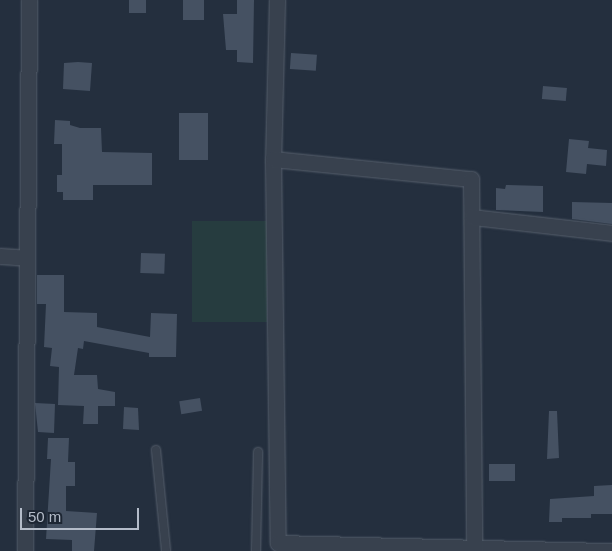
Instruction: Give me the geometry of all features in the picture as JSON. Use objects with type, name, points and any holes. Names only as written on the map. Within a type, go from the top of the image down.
[{"type":"street","points":[[25,551],[29,0]]},
{"type":"street","points":[[277,0],[273,158],[278,543],[612,551]]},
{"type":"street","points":[[273,158],[471,179],[474,548]]},
{"type":"street","points":[[472,217],[612,233]]},
{"type":"street","points":[[0,256],[26,258]]},
{"type":"lane","points":[[156,450],[166,551]]},
{"type":"lane","points":[[256,551],[258,452]]},
{"type":"green space","points":[[192,221],[267,221],[267,322],[192,322]]},
{"type":"building","points":[[129,0],[146,0],[146,13],[129,13]]},
{"type":"building","points":[[183,0],[204,0],[204,20],[183,20]]},
{"type":"building","points":[[237,0],[254,0],[253,63],[237,62],[237,50],[226,50],[223,14],[237,14]]},
{"type":"building","points":[[291,53],[317,55],[316,71],[290,69]]},
{"type":"building","points":[[64,63],[92,63],[90,91],[63,89]]},
{"type":"building","points":[[543,86],[567,88],[566,101],[542,99]]},
{"type":"building","points":[[179,113],[208,113],[208,160],[179,160]]},
{"type":"building","points":[[55,120],[70,121],[70,125],[80,128],[101,128],[102,152],[152,153],[152,185],[93,185],[93,200],[63,200],[63,192],[57,192],[57,175],[62,175],[62,144],[54,144]]},
{"type":"building","points":[[569,139],[589,141],[588,148],[607,150],[606,166],[587,164],[586,174],[566,172]]},
{"type":"building","points":[[506,185],[543,186],[543,212],[496,210],[496,188],[505,189]]},
{"type":"building","points":[[572,202],[612,203],[612,224],[572,219]]},
{"type":"building","points":[[141,253],[165,254],[164,274],[140,273]]},
{"type":"building","points":[[37,275],[64,275],[64,312],[97,313],[97,327],[150,337],[151,313],[177,314],[176,357],[149,357],[149,353],[84,341],[83,349],[78,348],[74,375],[97,375],[98,389],[115,392],[115,406],[98,406],[98,424],[83,424],[84,406],[58,405],[59,367],[50,366],[52,348],[44,347],[46,304],[37,304]]},
{"type":"building","points":[[200,398],[202,411],[181,414],[179,401]]},
{"type":"building","points":[[35,403],[55,404],[54,433],[38,432]]},
{"type":"building","points":[[124,407],[138,408],[139,430],[123,429]]},
{"type":"building","points":[[549,411],[557,411],[559,458],[547,459]]},
{"type":"building","points":[[48,438],[69,438],[68,462],[75,462],[75,486],[66,486],[66,511],[97,513],[94,551],[72,551],[72,540],[46,539],[51,459],[47,459]]},
{"type":"building","points":[[489,464],[515,464],[515,481],[489,481]]},
{"type":"building","points":[[612,485],[612,514],[591,514],[591,518],[562,518],[562,522],[549,522],[550,499],[594,496],[594,486]]}]
